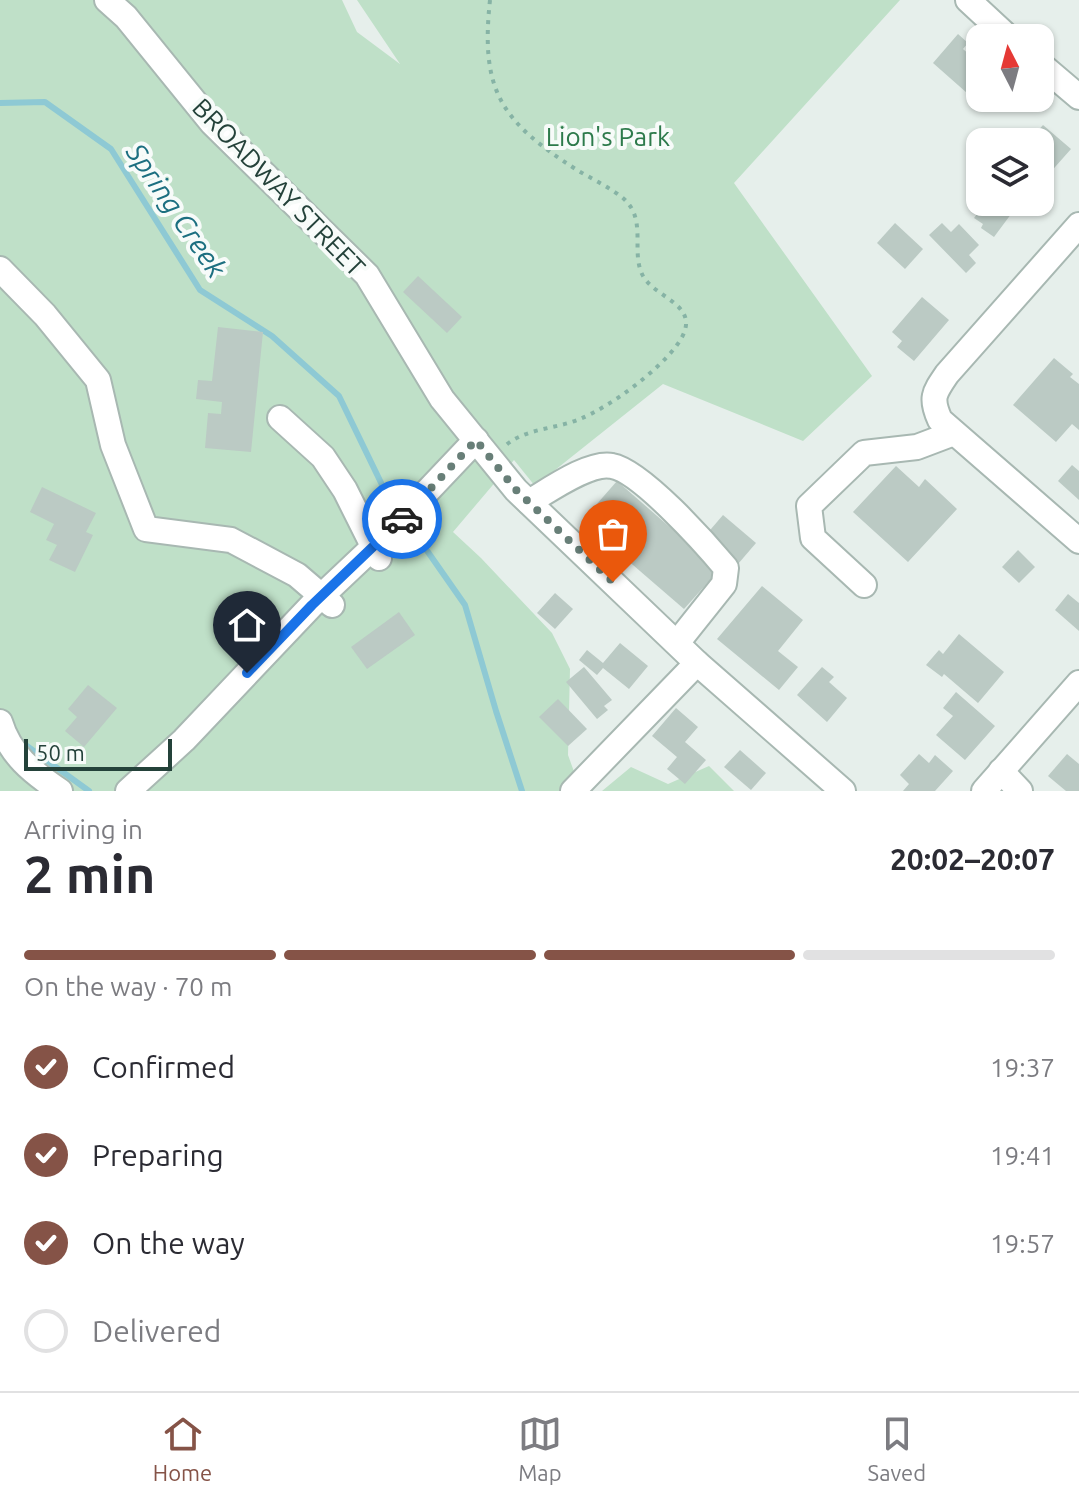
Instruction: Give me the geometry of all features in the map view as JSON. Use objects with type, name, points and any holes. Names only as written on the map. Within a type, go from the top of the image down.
[{"type":"street","name":"BROADWAY STREET","points":[[107,0],[126,17],[212,123],[367,275],[442,399],[529,502],[697,663],[843,791]]},
{"type":"street","points":[[968,0],[994,24]]},
{"type":"street","points":[[1054,76],[1079,97]]},
{"type":"street","points":[[1079,225],[934,392],[934,408],[940,420],[1079,541]]},
{"type":"street","points":[[0,269],[45,315],[98,380],[113,445],[146,529],[231,540],[297,575],[327,600]]},
{"type":"street","points":[[280,418],[323,457],[345,490],[376,553]]},
{"type":"street","points":[[864,585],[813,538],[809,506],[864,453],[917,447],[954,433]]},
{"type":"street","points":[[128,791],[376,553],[476,440]]},
{"type":"street","points":[[529,502],[580,472],[601,467],[612,465],[640,481],[726,568],[724,584],[677,643]]},
{"type":"street","points":[[573,791],[697,663]]},
{"type":"street","points":[[984,791],[1079,683]]},
{"type":"street","points":[[0,722],[5,739],[19,760],[60,791]]},
{"type":"street","points":[[1001,771],[1020,791]]},
{"type":"path","points":[[490,0],[487,51],[490,74],[507,110],[537,145],[624,199],[638,225],[639,262],[644,278],[672,298],[685,320],[683,335],[666,357],[601,408],[582,419],[524,434],[509,442]]},
{"type":"green space","name":"Lion's Park","points":[[0,0],[342,0],[357,32],[400,64],[357,0],[900,0],[734,183],[872,376],[803,441],[663,384],[535,486],[514,460],[453,532],[552,633],[570,669],[568,755],[581,791],[0,791]]},
{"type":"green space","points":[[709,766],[734,791],[602,791],[631,767],[668,784]]},
{"type":"building","points":[[958,34],[966,41],[963,49],[966,52],[966,92],[933,63]]},
{"type":"building","points":[[1054,134],[1071,149],[1054,168]]},
{"type":"building","points":[[1010,216],[994,237],[981,228],[983,224],[974,218]]},
{"type":"building","points":[[895,223],[923,249],[905,269],[877,243]]},
{"type":"building","points":[[942,223],[951,232],[959,224],[979,245],[969,255],[976,263],[966,273],[929,235]]},
{"type":"building","points":[[418,276],[462,317],[447,333],[403,292]]},
{"type":"building","points":[[922,297],[949,320],[914,361],[897,347],[902,341],[892,332]]},
{"type":"building","points":[[218,327],[263,332],[251,452],[205,448],[208,413],[221,414],[222,402],[196,399],[198,380],[212,381]]},
{"type":"building","points":[[1054,358],[1073,374],[1070,377],[1079,384],[1079,430],[1072,424],[1056,442],[1013,405]]},
{"type":"building","points":[[1072,465],[1079,471],[1079,500],[1058,481]]},
{"type":"building","points":[[896,466],[919,487],[925,479],[957,509],[908,562],[853,512]]},
{"type":"building","points":[[617,481],[719,570],[684,609],[582,521]]},
{"type":"building","points":[[42,487],[96,513],[86,532],[93,535],[75,572],[49,560],[57,545],[46,540],[54,524],[30,512]]},
{"type":"building","points":[[723,515],[756,543],[738,564],[705,536]]},
{"type":"building","points":[[1018,550],[1035,567],[1019,583],[1002,567]]},
{"type":"building","points":[[762,586],[803,620],[778,651],[798,667],[779,690],[717,639]]},
{"type":"building","points":[[555,593],[573,609],[555,629],[537,613]]},
{"type":"building","points":[[1068,594],[1079,603],[1079,631],[1055,610]]},
{"type":"building","points":[[399,612],[415,635],[367,669],[351,647]]},
{"type":"building","points":[[959,634],[1004,672],[978,703],[944,674],[942,677],[926,665],[939,650],[943,654]]},
{"type":"building","points":[[620,643],[648,666],[629,689],[603,668],[597,675],[579,660],[587,650],[603,663]]},
{"type":"building","points":[[584,667],[612,700],[604,706],[608,710],[597,719],[566,682]]},
{"type":"building","points":[[822,667],[834,677],[829,682],[847,698],[827,722],[797,695]]},
{"type":"building","points":[[88,685],[117,708],[84,747],[65,731],[77,717],[68,709]]},
{"type":"building","points":[[956,692],[995,726],[965,760],[936,735],[953,716],[943,708]]},
{"type":"building","points":[[558,699],[587,729],[568,746],[539,717]]},
{"type":"building","points":[[676,708],[698,727],[685,742],[706,760],[685,784],[667,769],[677,757],[652,736]]},
{"type":"building","points":[[740,750],[766,773],[751,790],[724,767]]},
{"type":"building","points":[[919,754],[929,763],[935,755],[953,771],[935,791],[903,791],[909,784],[900,775]]},
{"type":"building","points":[[1067,754],[1079,764],[1079,791],[1066,791],[1048,776]]},
{"type":"waterway","name":"Spring Creek","points":[[0,103],[45,102],[111,149],[200,290],[272,336],[339,396],[386,493],[400,513]]},
{"type":"waterway","name":"Spring Creek","points":[[407,522],[465,605],[522,791]]},
{"type":"waterway","points":[[20,741],[89,791]]},
{"type":"way so far","points":[[402,519],[476,440],[516,490],[613,582]]},
{"type":"route","points":[[247,673],[312,605],[402,519]]}]
